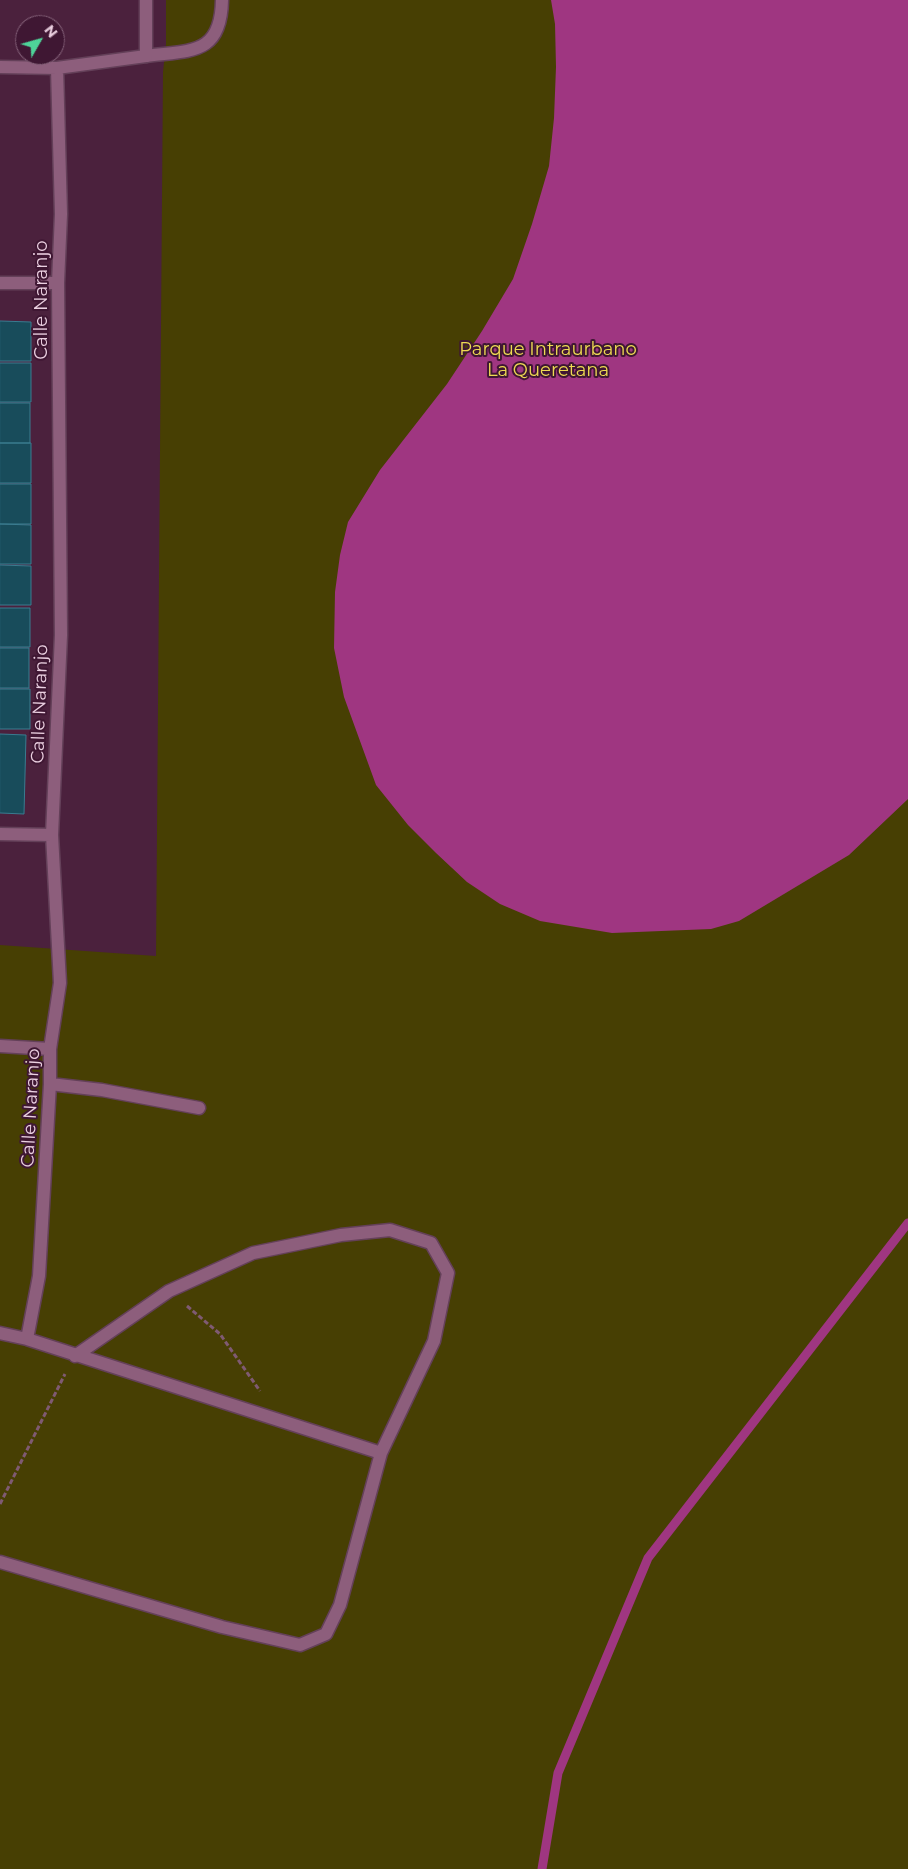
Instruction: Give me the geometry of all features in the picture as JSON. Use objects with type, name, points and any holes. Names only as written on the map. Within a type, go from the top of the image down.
[{"type":"street","points":[[146,0],[146,56]]},
{"type":"street","points":[[0,67],[57,68],[198,49],[214,36],[222,18],[222,0]]},
{"type":"street","name":"Calle Naranjo","points":[[27,1339],[39,1276],[50,1084],[50,1049],[60,983],[52,836],[61,635],[58,284],[61,214],[57,68]]},
{"type":"street","points":[[0,283],[58,284]]},
{"type":"street","points":[[0,834],[52,836]]},
{"type":"street","points":[[0,1046],[50,1049]]},
{"type":"street","points":[[50,1084],[102,1090],[199,1108]]},
{"type":"street","points":[[0,1562],[222,1627],[300,1645],[326,1634],[340,1605],[381,1453],[434,1340],[448,1273],[431,1243],[390,1230],[341,1235],[253,1253],[169,1291],[75,1356]]},
{"type":"street","points":[[0,1333],[27,1339],[381,1453]]},
{"type":"path","points":[[169,1291],[220,1334],[280,1420]]},
{"type":"path","points":[[0,1504],[75,1356]]},
{"type":"green space","name":"Parque Intraurbano La Queretana","points":[[166,0],[908,0],[908,1869],[0,1869],[0,945],[156,956],[163,72],[166,44]]},
{"type":"shaded area","points":[[551,0],[908,0],[908,799],[849,855],[739,921],[711,929],[612,933],[540,921],[500,904],[467,882],[408,825],[376,785],[344,697],[334,648],[335,592],[340,555],[348,522],[380,470],[447,384],[482,331],[513,279],[532,224],[549,166],[554,118],[555,24]]},
{"type":"building","points":[[0,321],[31,322],[31,361],[0,361]]},
{"type":"building","points":[[0,363],[31,363],[31,402],[0,402]]},
{"type":"building","points":[[0,403],[30,403],[30,443],[0,443]]},
{"type":"building","points":[[0,443],[31,443],[31,483],[0,483]]},
{"type":"building","points":[[0,484],[31,484],[31,524],[0,524]]},
{"type":"building","points":[[0,524],[31,525],[31,564],[0,564]]},
{"type":"building","points":[[0,565],[31,566],[31,605],[0,605]]},
{"type":"building","points":[[0,608],[30,608],[30,647],[0,647]]},
{"type":"building","points":[[0,648],[29,648],[29,688],[0,688]]},
{"type":"building","points":[[0,689],[30,689],[30,729],[0,729]]},
{"type":"building","points":[[0,734],[26,735],[24,814],[0,813]]},
{"type":"waterway","points":[[542,1869],[558,1773],[648,1558],[908,1223]]}]
